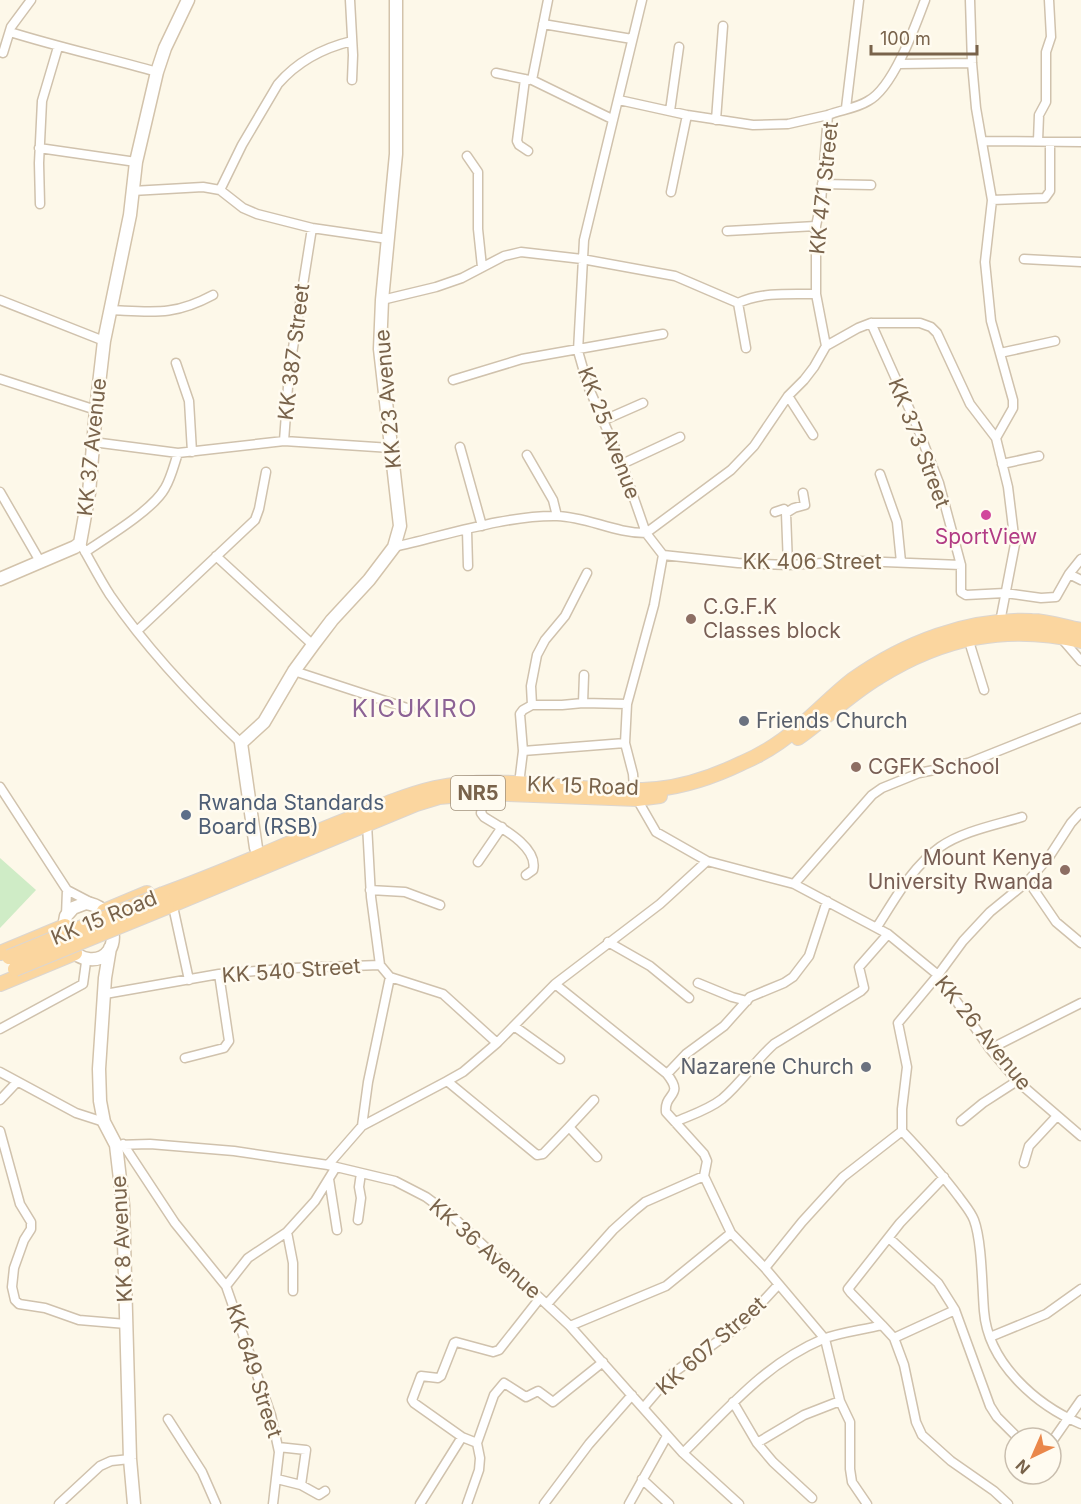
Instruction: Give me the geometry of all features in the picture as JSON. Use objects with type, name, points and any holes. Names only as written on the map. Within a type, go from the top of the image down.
[{"type":"highway","name":"KK 15 Road","points":[[295,847],[367,824],[439,797],[485,793],[677,794],[704,787],[737,774],[797,739],[878,677],[910,659],[944,645],[1034,620],[1081,630]]},
{"type":"highway","name":"KK 15 Road","points":[[0,976],[6,960],[168,904],[295,847],[363,813],[433,789],[469,783],[519,784],[635,794],[702,780],[743,763],[790,734],[852,680],[880,662],[936,636],[980,624],[1081,641]]},
{"type":"highway","points":[[100,908],[272,841],[295,847]]},
{"type":"highway","points":[[111,942],[168,904]]},
{"type":"highway","points":[[6,960],[65,921]]},
{"type":"highway","points":[[0,984],[81,958]]},
{"type":"main road","name":"KK 37 Avenue","points":[[83,547],[104,341],[130,215],[136,162],[157,72],[165,48],[188,0]]},
{"type":"main road","name":"KK 23 Avenue","points":[[241,743],[264,722],[294,671],[313,645],[394,547],[400,526],[381,360],[382,300],[396,154],[396,0]]},
{"type":"main road","points":[[0,579],[75,547],[83,547]]},
{"type":"main road","points":[[241,743],[256,848]]},
{"type":"main road","points":[[81,958],[98,959],[104,956],[111,942],[111,924],[100,908],[86,903],[80,904],[65,921],[70,947],[81,958],[105,978]]},
{"type":"main road","name":"KK 8 Avenue","points":[[111,942],[105,978],[99,1069],[100,1101],[104,1122],[119,1145],[123,1205],[130,1459],[134,1504]]},
{"type":"street","points":[[3,53],[9,32],[31,0]]},
{"type":"street","points":[[350,0],[352,80]]},
{"type":"street","points":[[528,151],[517,141],[528,80],[548,0]]},
{"type":"street","name":"KK 25 Avenue","points":[[642,0],[584,240],[578,351],[588,386],[622,464],[646,533],[663,555]]},
{"type":"street","points":[[846,108],[859,0]]},
{"type":"street","name":"KK 471 Street","points":[[826,346],[816,294],[816,226],[821,202],[828,115],[867,102],[880,93],[899,64],[925,0]]},
{"type":"street","points":[[970,0],[976,108],[992,200],[985,262],[991,321],[1013,400],[1013,408],[996,438]]},
{"type":"street","points":[[1038,141],[1039,114],[1046,102],[1046,52],[1051,37],[1049,0]]},
{"type":"street","points":[[543,24],[632,39]]},
{"type":"street","points":[[716,120],[723,26]]},
{"type":"street","points":[[9,32],[58,48],[103,57],[157,72]]},
{"type":"street","points":[[220,190],[242,145],[278,84],[323,50],[351,41]]},
{"type":"street","points":[[670,111],[679,47]]},
{"type":"street","points":[[40,204],[39,148],[42,102],[58,48]]},
{"type":"street","points":[[899,64],[972,63]]},
{"type":"street","points":[[496,73],[528,80],[612,119]]},
{"type":"street","points":[[619,100],[687,115],[753,125],[788,124],[828,115]]},
{"type":"street","points":[[671,192],[687,115]]},
{"type":"street","points":[[982,141],[1081,142]]},
{"type":"street","points":[[992,200],[1045,198],[1048,195],[1050,191],[1050,142]]},
{"type":"street","points":[[39,148],[136,162]]},
{"type":"street","points":[[467,156],[478,172],[478,229],[482,267]]},
{"type":"street","points":[[822,184],[871,185]]},
{"type":"street","points":[[132,191],[203,187],[220,190],[243,208],[257,214],[312,228],[388,240]]},
{"type":"street","points":[[727,231],[816,226]]},
{"type":"street","name":"KK 387 Street","points":[[312,228],[289,373],[284,441],[391,448]]},
{"type":"street","points":[[382,300],[436,287],[462,278],[504,256],[521,252],[582,259],[675,276],[738,303],[750,297],[771,294],[816,294]]},
{"type":"street","points":[[1024,259],[1081,262]]},
{"type":"street","points":[[111,310],[162,312],[179,310],[213,295]]},
{"type":"street","points":[[0,300],[104,341]]},
{"type":"street","points":[[738,303],[746,348]]},
{"type":"street","points":[[394,547],[482,526],[539,517],[557,516],[579,519],[629,533],[646,533],[731,470],[754,446],[788,396],[809,374],[826,346],[872,323],[920,323],[931,327],[937,333],[970,404],[996,438],[1008,487],[1015,544],[1000,629]]},
{"type":"street","name":"KK 373 Street","points":[[872,323],[916,423],[939,483],[961,565],[961,592],[966,595],[1005,593]]},
{"type":"street","points":[[453,380],[522,359],[578,351],[663,334]]},
{"type":"street","points":[[1000,353],[1055,341]]},
{"type":"street","points":[[176,363],[189,401],[192,452]]},
{"type":"street","points":[[0,379],[96,410]]},
{"type":"street","points":[[788,396],[813,435]]},
{"type":"street","points":[[602,421],[643,403]]},
{"type":"street","points":[[622,464],[680,437]]},
{"type":"street","points":[[93,442],[178,453],[284,441]]},
{"type":"street","points":[[460,447],[482,526]]},
{"type":"street","points":[[178,453],[165,489],[159,496],[133,520],[83,547],[109,594],[137,631],[200,704],[241,743]]},
{"type":"street","points":[[527,455],[553,500],[557,516]]},
{"type":"street","points":[[1002,464],[1039,456]]},
{"type":"street","points":[[137,631],[255,520],[266,472]]},
{"type":"street","points":[[880,474],[897,522],[901,562]]},
{"type":"street","points":[[0,492],[41,563]]},
{"type":"street","points":[[775,512],[784,509],[787,512],[805,505],[803,493]]},
{"type":"street","points":[[787,512],[788,565]]},
{"type":"street","points":[[467,530],[468,566]]},
{"type":"street","points":[[635,794],[633,774],[625,743],[627,704],[654,605],[663,555]]},
{"type":"street","name":"KK 406 Street","points":[[663,555],[788,565],[859,561],[961,565]]},
{"type":"street","points":[[216,556],[313,645]]},
{"type":"street","points":[[1005,593],[1041,598],[1056,597],[1081,559]]},
{"type":"street","points":[[532,705],[531,686],[537,655],[545,640],[565,616],[587,573]]},
{"type":"street","points":[[1069,574],[1081,580]]},
{"type":"street","points":[[1060,636],[1081,661]]},
{"type":"street","points":[[968,638],[984,690]]},
{"type":"street","points":[[294,671],[410,710]]},
{"type":"street","points":[[583,702],[584,675]]},
{"type":"street","points":[[519,784],[523,751],[520,714],[523,710],[532,705],[583,702],[627,704]]},
{"type":"street","points":[[794,884],[872,795],[882,788],[919,773],[968,763],[1081,718]]},
{"type":"street","points":[[523,751],[625,743]]},
{"type":"street","points":[[0,787],[67,890],[100,908]]},
{"type":"street","points":[[485,793],[480,813],[515,837],[532,857],[535,866],[526,875]]},
{"type":"street","name":"KK 26 Avenue","points":[[635,794],[656,832],[707,861],[794,884],[888,934],[938,975],[990,1049],[1017,1081],[1081,1136]]},
{"type":"street","points":[[1081,812],[1049,857],[1028,881],[990,912],[963,941],[898,1023],[907,1067],[902,1131],[944,1177],[974,1221],[981,1269],[984,1314],[990,1337],[1001,1360],[1040,1401],[1081,1424]]},
{"type":"street","points":[[877,927],[907,881],[940,847],[958,837],[1022,817]]},
{"type":"street","points":[[367,824],[370,890],[380,965]]},
{"type":"street","points":[[478,862],[502,828]]},
{"type":"street","points":[[362,1126],[463,1072],[497,1043],[555,984],[660,904],[707,861]]},
{"type":"street","points":[[1028,881],[1056,922],[1081,943]]},
{"type":"street","points":[[65,921],[67,890]]},
{"type":"street","points":[[370,890],[405,892],[440,905]]},
{"type":"street","points":[[667,1074],[686,1054],[724,1026],[747,1000],[793,977],[809,956],[827,901]]},
{"type":"street","points":[[168,904],[189,980]]},
{"type":"street","points":[[675,1122],[720,1100],[738,1084],[774,1044],[861,991],[864,988],[859,967],[888,934]]},
{"type":"street","points":[[608,942],[650,966],[689,998]]},
{"type":"street","points":[[0,1029],[83,984],[81,958]]},
{"type":"street","name":"KK 540 Street","points":[[105,994],[219,974],[293,968],[380,965],[390,977],[443,994],[497,1043]]},
{"type":"street","points":[[185,1058],[224,1048],[229,1041],[219,974]]},
{"type":"street","points":[[362,1126],[368,1082],[390,977]]},
{"type":"street","points":[[698,983],[732,997],[747,1000]]},
{"type":"street","points":[[555,984],[667,1074],[675,1084],[666,1112],[704,1154],[707,1161],[704,1176],[731,1233],[765,1268],[825,1339],[840,1401],[850,1422],[852,1482],[867,1504]]},
{"type":"street","points":[[990,1049],[1081,1003]]},
{"type":"street","points":[[514,1026],[560,1059]]},
{"type":"street","points":[[0,1072],[76,1113],[104,1122]]},
{"type":"street","points":[[447,1081],[537,1155],[543,1154],[594,1100]]},
{"type":"street","points":[[961,1121],[983,1103],[1017,1081]]},
{"type":"street","points":[[0,1100],[17,1082]]},
{"type":"street","points":[[1024,1163],[1029,1146],[1057,1116]]},
{"type":"street","name":"KK 649 Street","points":[[273,1504],[277,1479],[278,1446],[271,1415],[226,1286],[248,1258],[287,1232],[315,1201],[329,1179],[332,1166],[362,1126]]},
{"type":"street","points":[[568,1127],[597,1157]]},
{"type":"street","points":[[0,1131],[20,1204],[31,1222],[31,1228],[14,1268],[12,1287],[15,1300],[19,1304],[45,1308],[79,1320],[126,1324]]},
{"type":"street","points":[[765,1268],[802,1222],[843,1177],[902,1131]]},
{"type":"street","name":"KK 36 Avenue","points":[[119,1145],[150,1144],[234,1151],[332,1166],[395,1181],[426,1197],[453,1217],[570,1326],[683,1453],[738,1504]]},
{"type":"street","points":[[119,1145],[175,1224],[226,1286]]},
{"type":"street","points":[[358,1220],[361,1173]]},
{"type":"street","points":[[547,1304],[613,1230],[634,1210],[650,1199],[704,1176]]},
{"type":"street","points":[[944,1177],[900,1223],[848,1289],[894,1338],[904,1365],[916,1422],[922,1435],[930,1444],[1008,1504]]},
{"type":"street","points":[[329,1179],[337,1230]]},
{"type":"street","points":[[287,1232],[293,1263],[293,1291]]},
{"type":"street","points":[[570,1326],[666,1286],[731,1233]]},
{"type":"street","points":[[889,1238],[938,1282],[955,1310],[982,1390],[997,1417],[1006,1426]]},
{"type":"street","name":"KK 607 Street","points":[[644,1407],[673,1373],[742,1324],[778,1285]]},
{"type":"street","points":[[990,1337],[1046,1314],[1081,1290]]},
{"type":"street","points":[[477,1443],[462,1437],[412,1400],[422,1376],[438,1378],[441,1376],[456,1342],[493,1352],[499,1350],[540,1298]]},
{"type":"street","points":[[894,1338],[955,1310]]},
{"type":"street","points":[[683,1453],[759,1377],[825,1339],[882,1325]]},
{"type":"street","points":[[467,1504],[479,1470],[480,1458],[477,1443],[494,1395],[504,1383],[526,1397],[538,1391],[553,1402],[603,1362]]},
{"type":"street","points":[[544,1504],[582,1452],[632,1395]]},
{"type":"street","points":[[1063,1426],[1081,1400]]},
{"type":"street","points":[[757,1443],[804,1415],[840,1401]]},
{"type":"street","points":[[733,1402],[757,1443],[773,1462],[812,1498]]},
{"type":"street","points":[[168,1419],[202,1472],[216,1504]]},
{"type":"street","points":[[629,1504],[668,1436]]},
{"type":"street","points":[[420,1504],[462,1437]]},
{"type":"street","points":[[278,1446],[306,1450],[301,1485]]},
{"type":"street","points":[[59,1504],[100,1466],[111,1461],[130,1459]]},
{"type":"street","points":[[277,1479],[301,1485],[319,1495],[325,1491]]},
{"type":"street","points":[[642,1479],[669,1504]]},
{"type":"green space","points":[[0,858],[36,890],[0,928]]},
{"type":"place","name":"SportView","points":[[986,515]]},
{"type":"place","name":"C.G.F.K Classes block","points":[[691,619]]},
{"type":"place","name":"Friends Church","points":[[744,721]]},
{"type":"place","name":"CGFK School","points":[[856,767]]},
{"type":"place","name":"Rwanda Standards Board (RSB)","points":[[186,815]]},
{"type":"place","name":"Mount Kenya University Rwanda","points":[[1065,870]]},
{"type":"place","name":"Nazarene Church","points":[[866,1067]]},
{"type":"district","name":"KICUKIRO","points":[[415,709]]}]
